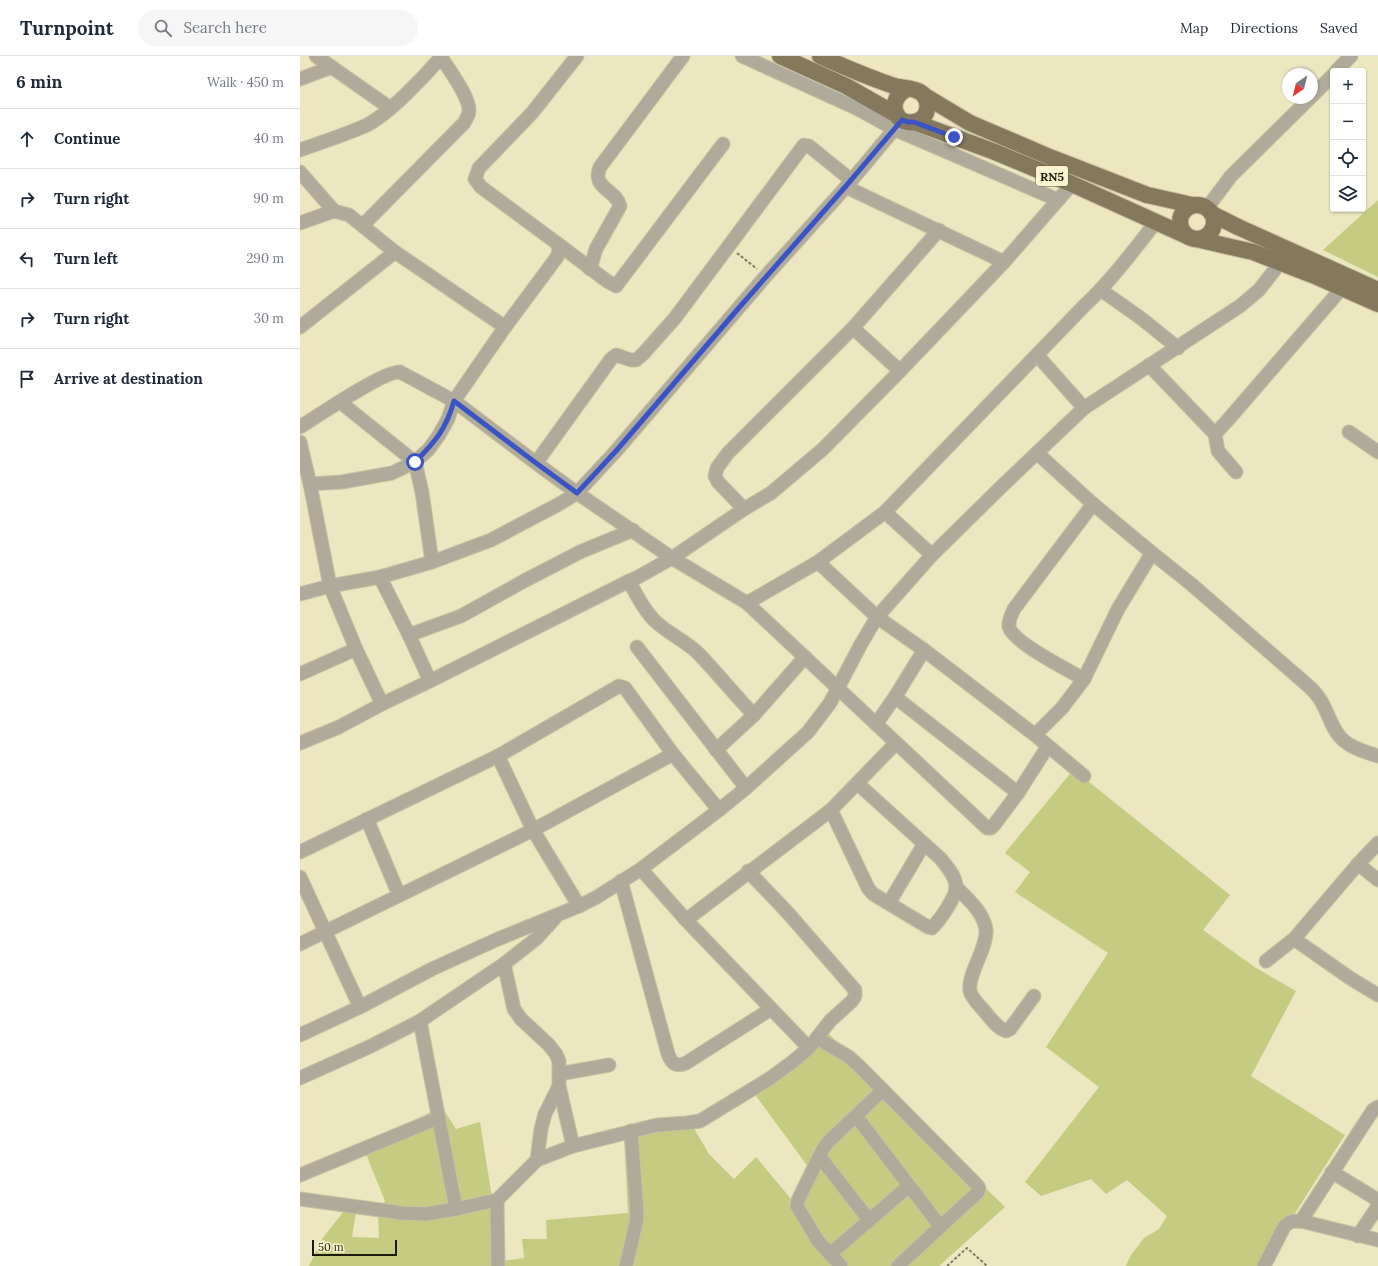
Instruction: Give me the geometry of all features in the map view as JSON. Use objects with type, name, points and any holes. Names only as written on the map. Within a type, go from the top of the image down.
[{"type":"main road","name":"RN5","points":[[780,56],[846,86],[902,122],[995,152],[1072,184],[1192,238],[1253,252],[1378,304]]},
{"type":"main road","name":"RN5","points":[[820,56],[879,81],[907,89],[914,89],[970,123],[1052,158],[1147,194],[1204,209],[1238,227],[1378,290]]},
{"type":"main road","points":[[907,89],[901,92],[894,103],[894,109],[902,122],[920,120],[925,115],[928,109],[925,96]]},
{"type":"main road","points":[[1186,209],[1204,209],[1214,221],[1214,228],[1210,234],[1204,238],[1192,238],[1182,230],[1180,223],[1181,215],[1186,209]]},
{"type":"street","points":[[316,56],[390,108]]},
{"type":"street","points":[[577,56],[532,113],[479,168],[475,179],[481,187],[607,282],[616,286],[723,144]]},
{"type":"street","points":[[590,269],[596,249],[620,206],[619,200],[599,183],[597,177],[600,167],[683,56]]},
{"type":"street","points":[[742,56],[858,109],[902,122],[1058,200]]},
{"type":"street","points":[[1339,68],[1351,56]]},
{"type":"street","points":[[300,150],[368,124],[390,108],[442,57],[466,98],[469,114],[464,123],[363,225]]},
{"type":"street","points":[[300,79],[332,67]]},
{"type":"street","points":[[1318,90],[1330,78]]},
{"type":"street","points":[[1204,209],[1231,176],[1304,104]]},
{"type":"street","points":[[300,594],[330,586],[380,577],[432,562],[491,540],[577,493],[616,451],[670,387],[902,122]]},
{"type":"street","points":[[536,463],[611,358],[616,355],[631,360],[636,360],[675,318],[804,145],[808,146],[848,184],[1004,262]]},
{"type":"street","points":[[300,172],[334,211],[349,215],[395,252],[505,327]]},
{"type":"street","points":[[300,744],[339,727],[382,704],[638,577],[672,558],[744,509],[771,494],[823,449],[900,371],[1004,262],[1072,184]]},
{"type":"street","points":[[300,223],[334,211]]},
{"type":"street","points":[[747,603],[818,562],[885,512],[1101,290],[1156,222]]},
{"type":"street","points":[[744,509],[718,482],[715,476],[717,468],[728,453],[853,328],[939,230]]},
{"type":"street","points":[[310,484],[342,482],[392,473],[415,462],[429,449],[448,419],[454,401],[505,327],[557,257],[559,251],[558,244]]},
{"type":"street","points":[[300,327],[395,252]]},
{"type":"street","points":[[300,1034],[360,1007],[445,963],[498,939],[579,906],[641,869],[719,810],[746,788],[808,732],[822,716],[839,688],[861,644],[877,617],[932,555],[1084,408],[1213,325],[1255,294],[1264,285],[1280,263]]},
{"type":"street","points":[[1214,434],[1228,421],[1342,288]]},
{"type":"street","points":[[1101,290],[1142,319],[1178,348]]},
{"type":"street","points":[[853,328],[900,371]]},
{"type":"street","points":[[1037,355],[1084,408]]},
{"type":"street","points":[[1149,365],[1214,434],[1218,451],[1236,472]]},
{"type":"street","points":[[300,427],[340,402],[395,372],[400,372],[454,401],[577,493],[672,558],[747,603],[987,828],[991,828],[994,825],[1018,793],[1048,746]]},
{"type":"street","points":[[340,402],[415,462],[422,492],[432,562]]},
{"type":"street","points":[[1349,432],[1378,452]]},
{"type":"street","points":[[300,442],[310,484],[330,586],[356,649],[382,704]]},
{"type":"street","points":[[1037,453],[1093,504],[1191,584],[1315,692],[1321,700],[1335,730],[1343,740],[1354,748],[1378,756]]},
{"type":"street","points":[[1084,679],[1037,652],[1014,634],[1009,626],[1010,618],[1014,609],[1093,504]]},
{"type":"street","points":[[885,512],[932,555]]},
{"type":"street","points":[[409,635],[461,616],[580,552],[633,530]]},
{"type":"street","points":[[1035,736],[1062,708],[1084,679],[1118,609],[1152,553]]},
{"type":"street","points":[[818,562],[877,617],[924,650],[1048,746],[1084,776]]},
{"type":"street","points":[[380,577],[430,681]]},
{"type":"street","points":[[629,581],[643,606],[654,619],[698,654],[754,715]]},
{"type":"street","points":[[636,647],[746,788]]},
{"type":"street","points":[[300,674],[356,649]]},
{"type":"street","points":[[876,724],[896,697],[924,650]]},
{"type":"street","points":[[716,750],[754,715],[805,657]]},
{"type":"street","points":[[300,852],[498,756],[619,686],[625,688],[632,696],[673,754],[719,810]]},
{"type":"street","points":[[896,697],[1018,793]]},
{"type":"street","points":[[686,920],[748,871],[831,810],[896,743]]},
{"type":"street","points":[[300,944],[534,830],[673,754]]},
{"type":"street","points":[[498,756],[534,830],[579,906]]},
{"type":"street","points":[[857,783],[949,868],[954,877],[956,887],[979,912],[984,921],[986,930],[985,940],[971,983],[970,991],[973,998],[996,1025],[1001,1030],[1006,1031],[1010,1029],[1034,996]]},
{"type":"street","points":[[831,810],[868,888],[889,904],[932,928],[950,903],[956,887]]},
{"type":"street","points":[[367,819],[399,895]]},
{"type":"street","points":[[1266,961],[1294,939],[1358,864],[1378,843]]},
{"type":"street","points":[[889,904],[924,844]]},
{"type":"street","points":[[1358,864],[1378,880]]},
{"type":"street","points":[[641,869],[686,920],[771,1009],[813,1043],[849,1057],[979,1188],[978,1192],[898,1266]]},
{"type":"street","points":[[300,1199],[402,1213],[425,1214],[497,1200],[537,1160],[573,1146],[631,1131],[657,1125],[686,1124],[700,1121],[769,1079],[792,1063],[813,1043],[830,1021],[852,1002],[855,996],[855,990],[788,913],[748,871]]},
{"type":"street","points":[[300,877],[360,1007]]},
{"type":"street","points":[[621,881],[671,1061],[680,1065],[686,1063],[771,1009]]},
{"type":"street","points":[[300,1078],[369,1047],[420,1021],[504,964],[537,938],[558,915]]},
{"type":"street","points":[[1294,939],[1350,978],[1378,995]]},
{"type":"street","points":[[504,964],[514,1010],[521,1019],[549,1045],[559,1061],[559,1080],[573,1146]]},
{"type":"street","points":[[420,1021],[456,1209]]},
{"type":"street","points":[[559,1080],[608,1065]]},
{"type":"street","points":[[537,1160],[541,1129],[545,1114],[559,1080]]},
{"type":"street","points":[[841,1266],[818,1241],[797,1206],[798,1200],[828,1142],[883,1090]]},
{"type":"street","points":[[1301,1221],[1373,1110],[1378,1107]]},
{"type":"street","points":[[856,1116],[940,1226]]},
{"type":"street","points":[[300,1175],[438,1118]]},
{"type":"street","points":[[626,1266],[637,1213],[631,1131]]},
{"type":"street","points":[[820,1158],[869,1220]]},
{"type":"street","points":[[1332,1172],[1378,1200]]},
{"type":"street","points":[[830,1254],[909,1186]]},
{"type":"street","points":[[497,1200],[498,1266]]},
{"type":"street","points":[[1358,1236],[1378,1206]]},
{"type":"street","points":[[1264,1266],[1288,1223],[1292,1221],[1301,1221],[1378,1240]]},
{"type":"path","points":[[728,246],[766,277]]},
{"type":"path","points":[[946,1266],[966,1248],[987,1266]]},
{"type":"green space","points":[[1378,200],[1378,277],[1323,250]]},
{"type":"green space","points":[[1078,764],[1089,782],[1230,895],[1203,930],[1256,968],[1296,991],[1251,1076],[1345,1135],[1270,1252],[1264,1266],[1126,1266],[1131,1255],[1144,1238],[1159,1229],[1167,1216],[1127,1180],[1106,1194],[1091,1179],[1041,1196],[1025,1182],[1099,1087],[1046,1047],[1108,953],[1015,892],[1030,872],[1005,853]]},
{"type":"green space","points":[[828,1033],[1005,1207],[939,1266],[309,1266],[322,1239],[344,1211],[356,1212],[352,1237],[379,1238],[378,1213],[385,1201],[364,1149],[441,1106],[456,1129],[480,1122],[502,1261],[524,1258],[522,1239],[547,1239],[546,1220],[628,1213],[624,1135],[693,1127],[709,1154],[734,1179],[756,1157],[791,1199],[814,1175],[751,1089]]},
{"type":"route","points":[[415,462],[429,449],[439,435],[448,419],[454,401],[577,493],[616,451],[902,120],[914,122],[954,137]]}]
